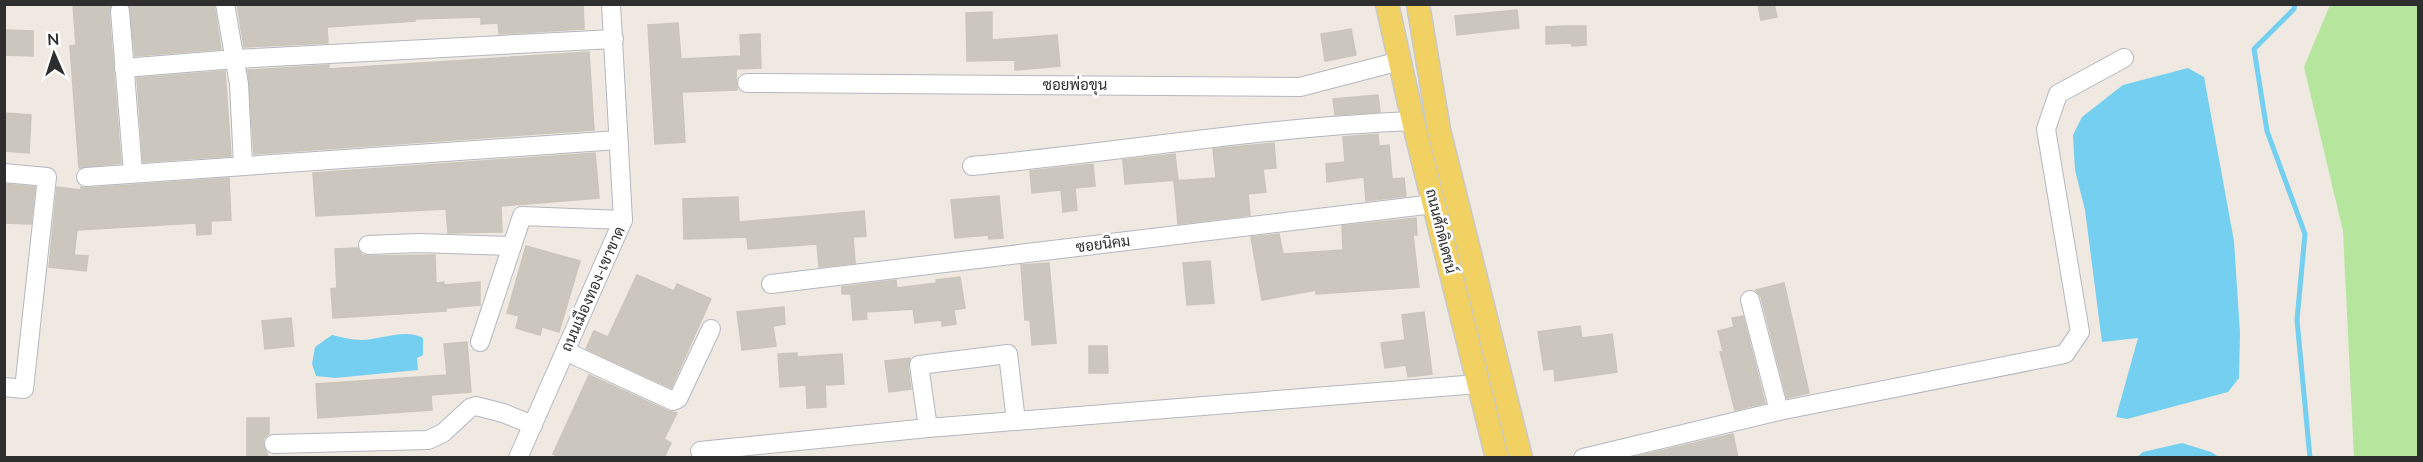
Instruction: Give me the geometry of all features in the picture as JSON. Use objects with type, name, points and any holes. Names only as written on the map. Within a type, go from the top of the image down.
[{"type":"main road","name":"ถนนศักดิเดชน์","points":[[1387,4],[1413,121],[1497,458]]},
{"type":"main road","points":[[1418,4],[1439,130],[1521,458]]},
{"type":"street","points":[[225,4],[239,84],[243,165]]},
{"type":"street","name":"ถนนเมืองทอง-เขาขาด","points":[[518,458],[623,220],[611,4]]},
{"type":"street","points":[[120,12],[133,172]]},
{"type":"street","points":[[124,68],[235,59],[614,39]]},
{"type":"street","points":[[1583,458],[1779,411],[2065,354],[2080,332],[2046,129],[2058,94],[2124,58]]},
{"type":"street","name":"ซอยพ่อขุน","points":[[747,83],[1300,87],[1400,61]]},
{"type":"street","points":[[972,166],[1078,156],[1335,124],[1413,121]]},
{"type":"street","points":[[86,177],[618,140]]},
{"type":"street","points":[[4,173],[47,177],[24,389],[4,387]]},
{"type":"street","name":"ซอยนิคม","points":[[771,284],[1434,204]]},
{"type":"street","points":[[480,342],[522,216],[623,220]]},
{"type":"street","points":[[368,245],[419,243],[512,246]]},
{"type":"street","points":[[1750,300],[1779,411]]},
{"type":"street","points":[[566,351],[674,401],[678,399],[711,329]]},
{"type":"street","points":[[928,429],[919,365],[1008,354],[1016,421]]},
{"type":"street","points":[[700,451],[1016,421],[1478,384]]},
{"type":"street","points":[[274,444],[428,440],[443,433],[470,408],[476,406],[533,425]]},
{"type":"green space","points":[[2330,5],[2418,5],[2418,457],[2354,457],[2343,231],[2304,67]]},
{"type":"water","points":[[2188,68],[2204,77],[2234,241],[2240,333],[2239,378],[2228,392],[2127,419],[2116,417],[2138,338],[2102,342],[2085,210],[2075,170],[2073,135],[2082,117],[2123,85]]},
{"type":"water","points":[[400,334],[416,335],[423,338],[423,355],[417,358],[418,370],[335,378],[316,376],[312,364],[315,347],[332,335],[368,340]]},
{"type":"water","points":[[2182,443],[2211,452],[2219,457],[2137,457],[2143,452]]},
{"type":"building","points":[[73,4],[111,4],[109,12],[121,163],[79,168],[70,46],[76,45]]},
{"type":"building","points":[[129,4],[214,4],[221,49],[135,56]]},
{"type":"building","points":[[237,4],[583,4],[584,29],[499,34],[498,23],[481,24],[481,17],[415,19],[415,21],[327,27],[328,43],[244,47]]},
{"type":"building","points":[[1758,4],[1774,4],[1777,17],[1761,20]]},
{"type":"building","points":[[1517,10],[1519,28],[1457,35],[1455,16]]},
{"type":"building","points":[[992,12],[992,40],[1057,35],[1060,66],[1015,70],[1015,60],[967,61],[966,13]]},
{"type":"building","points":[[678,23],[681,59],[741,56],[740,35],[760,34],[761,68],[736,69],[737,90],[682,92],[685,142],[655,144],[648,25]]},
{"type":"building","points":[[1586,26],[1586,45],[1546,44],[1546,27]]},
{"type":"building","points":[[1351,29],[1356,55],[1325,61],[1321,34]]},
{"type":"building","points":[[4,30],[33,31],[33,56],[4,55]]},
{"type":"building","points":[[589,52],[594,130],[254,154],[248,70],[329,65],[329,69]]},
{"type":"building","points":[[225,71],[231,156],[143,162],[137,78]]},
{"type":"building","points":[[1378,95],[1380,112],[1335,115],[1333,99]]},
{"type":"building","points":[[4,113],[31,115],[29,153],[4,151]]},
{"type":"building","points":[[1378,134],[1379,146],[1389,145],[1392,179],[1404,178],[1406,196],[1366,201],[1364,177],[1327,182],[1326,164],[1345,162],[1343,137]]},
{"type":"building","points":[[1274,143],[1276,168],[1263,169],[1266,192],[1248,194],[1250,215],[1178,224],[1174,181],[1216,178],[1213,149]]},
{"type":"building","points":[[595,153],[599,198],[501,206],[502,232],[448,233],[446,209],[316,216],[313,173]]},
{"type":"building","points":[[1175,154],[1178,180],[1125,184],[1123,160]]},
{"type":"building","points":[[1093,164],[1095,186],[1075,188],[1077,210],[1063,212],[1061,190],[1032,193],[1030,171]]},
{"type":"building","points":[[229,178],[231,220],[211,221],[211,234],[197,235],[196,223],[77,230],[74,255],[88,256],[86,271],[49,267],[57,187],[81,190],[81,187]]},
{"type":"building","points":[[4,184],[35,187],[31,224],[4,223]]},
{"type":"building","points":[[999,196],[1003,238],[989,239],[988,235],[955,238],[951,200]]},
{"type":"building","points":[[738,197],[739,222],[864,211],[866,236],[853,237],[855,263],[819,267],[817,244],[748,249],[747,237],[684,239],[683,199]]},
{"type":"building","points":[[1416,218],[1417,235],[1413,235],[1419,287],[1316,294],[1316,290],[1262,300],[1251,237],[1279,234],[1283,254],[1343,250],[1342,226]]},
{"type":"building","points":[[526,246],[580,261],[559,332],[542,327],[540,335],[516,328],[519,316],[507,313]]},
{"type":"building","points":[[357,248],[362,255],[368,256],[435,255],[436,283],[444,282],[444,285],[480,282],[480,305],[446,308],[446,311],[333,318],[331,289],[337,288],[335,249]]},
{"type":"building","points":[[1210,261],[1214,303],[1187,305],[1183,263]]},
{"type":"building","points":[[1049,263],[1056,343],[1032,345],[1030,320],[1025,320],[1021,265]]},
{"type":"building","points":[[637,275],[674,291],[677,284],[711,299],[671,388],[586,349],[594,331],[608,337]]},
{"type":"building","points":[[960,277],[965,308],[954,310],[956,324],[942,326],[942,320],[915,323],[913,309],[866,312],[867,319],[853,320],[851,294],[842,294],[842,287],[896,280],[897,288],[937,283],[936,280]]},
{"type":"building","points":[[1784,283],[1809,393],[1787,398],[1761,297],[1756,290]]},
{"type":"building","points":[[784,307],[785,324],[773,326],[776,346],[742,350],[737,312]]},
{"type":"building","points":[[1424,312],[1432,374],[1408,377],[1406,365],[1385,368],[1381,343],[1405,340],[1402,315]]},
{"type":"building","points":[[1743,316],[1765,403],[1735,410],[1720,352],[1723,351],[1718,331],[1734,327],[1732,318]]},
{"type":"building","points":[[291,318],[294,346],[265,349],[262,321]]},
{"type":"building","points":[[1580,326],[1582,338],[1612,334],[1617,372],[1555,381],[1554,369],[1544,370],[1538,332]]},
{"type":"building","points":[[467,342],[471,392],[431,395],[432,410],[318,418],[316,384],[447,375],[444,344]]},
{"type":"building","points":[[1089,346],[1107,346],[1108,373],[1089,373]]},
{"type":"building","points":[[797,353],[797,357],[842,354],[844,384],[825,385],[826,407],[807,408],[806,385],[780,387],[778,354]]},
{"type":"building","points":[[910,358],[908,367],[911,389],[889,392],[885,361]]},
{"type":"building","points":[[589,375],[677,413],[664,439],[671,443],[664,458],[561,458],[553,454]]},
{"type":"building","points":[[247,418],[269,418],[269,434],[264,438],[263,444],[269,458],[247,458]]},
{"type":"building","points":[[1733,434],[1738,458],[1634,458],[1634,457]]},
{"type":"waterway","points":[[2295,4],[2294,9],[2254,49],[2267,131],[2305,234],[2297,320],[2310,458]]}]
